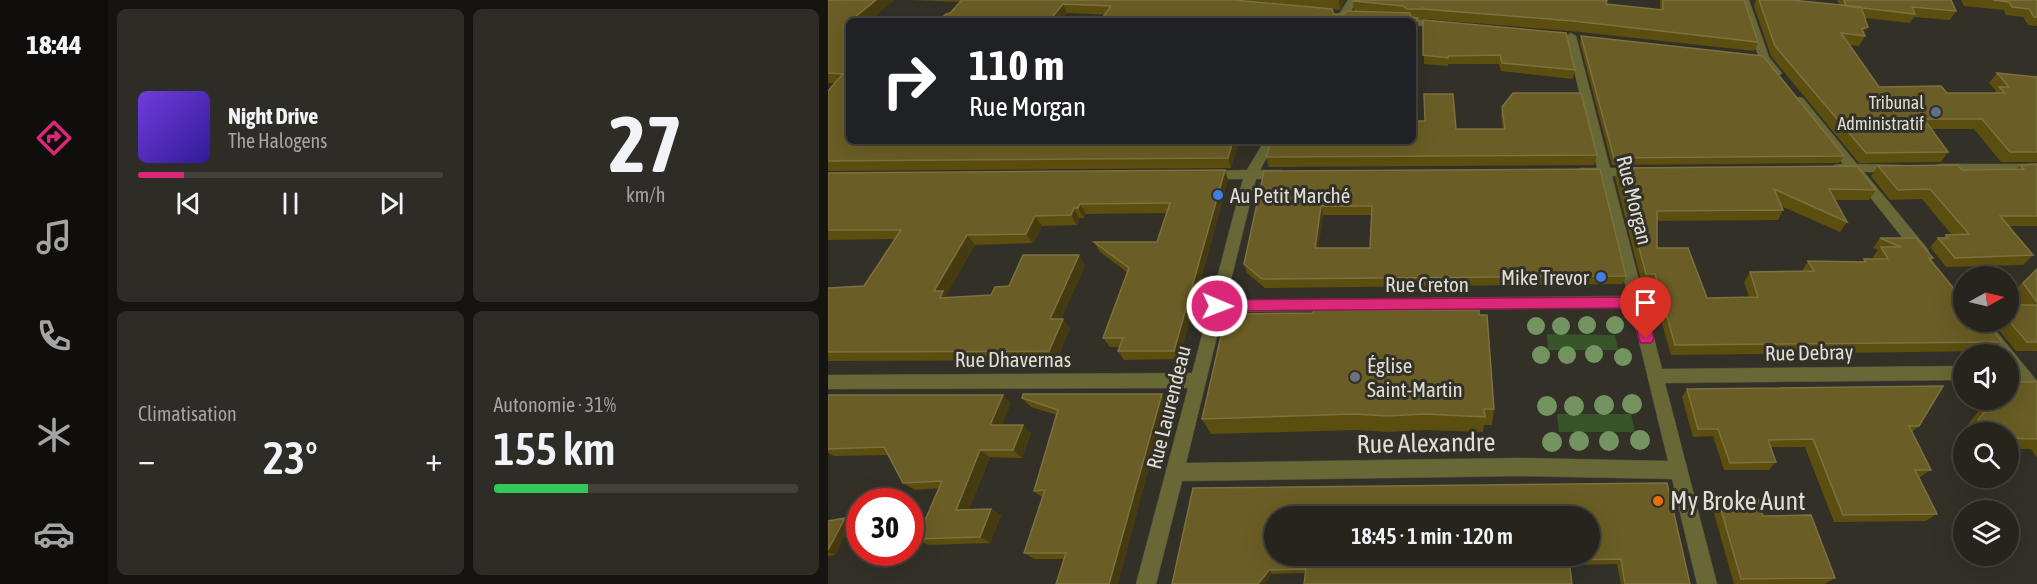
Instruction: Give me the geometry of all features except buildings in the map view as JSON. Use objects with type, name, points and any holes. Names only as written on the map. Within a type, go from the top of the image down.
[{"type":"street","points":[[1342,18],[1353,0]]},
{"type":"street","points":[[1744,0],[1759,58],[1790,90],[1933,266]]},
{"type":"street","points":[[1328,14],[1342,18],[1357,17]]},
{"type":"street","points":[[1416,22],[1458,26]]},
{"type":"street","name":"Rue Morgan","points":[[1572,36],[1707,584]]},
{"type":"street","name":"Rue Laurendeau","points":[[1146,584],[1251,174],[1268,144]]},
{"type":"street","points":[[1831,169],[2037,168]]},
{"type":"street","points":[[1563,172],[1645,172]]},
{"type":"street","points":[[1195,175],[1300,174]]},
{"type":"street","name":"Rue Creton","points":[[1217,306],[1637,302]]},
{"type":"street","points":[[1987,332],[1998,344]]},
{"type":"street","points":[[2022,372],[2037,393]]},
{"type":"street","name":"Rue Debray","points":[[1656,376],[1953,373]]},
{"type":"street","name":"Rue Dhavernas","points":[[828,382],[1188,381],[1198,379]]},
{"type":"street","name":"Rue Alexandre","points":[[1175,472],[1519,468],[1679,470]]},
{"type":"green space","points":[[1547,334],[1615,335],[1618,350],[1548,350]]},
{"type":"green space","points":[[1557,414],[1631,414],[1635,432],[1559,432]]},
{"type":"place","name":"Tribunal Administratif","points":[[1936,112]]},
{"type":"place","name":"Au Petit Marché","points":[[1218,195]]},
{"type":"place","name":"Mike Trevor","points":[[1601,277]]},
{"type":"place","name":"Église Saint-Martin","points":[[1355,377]]},
{"type":"place","name":"My Broke Aunt","points":[[1658,501]]},
{"type":"route","points":[[1217,306],[1637,302],[1646,339]]}]
